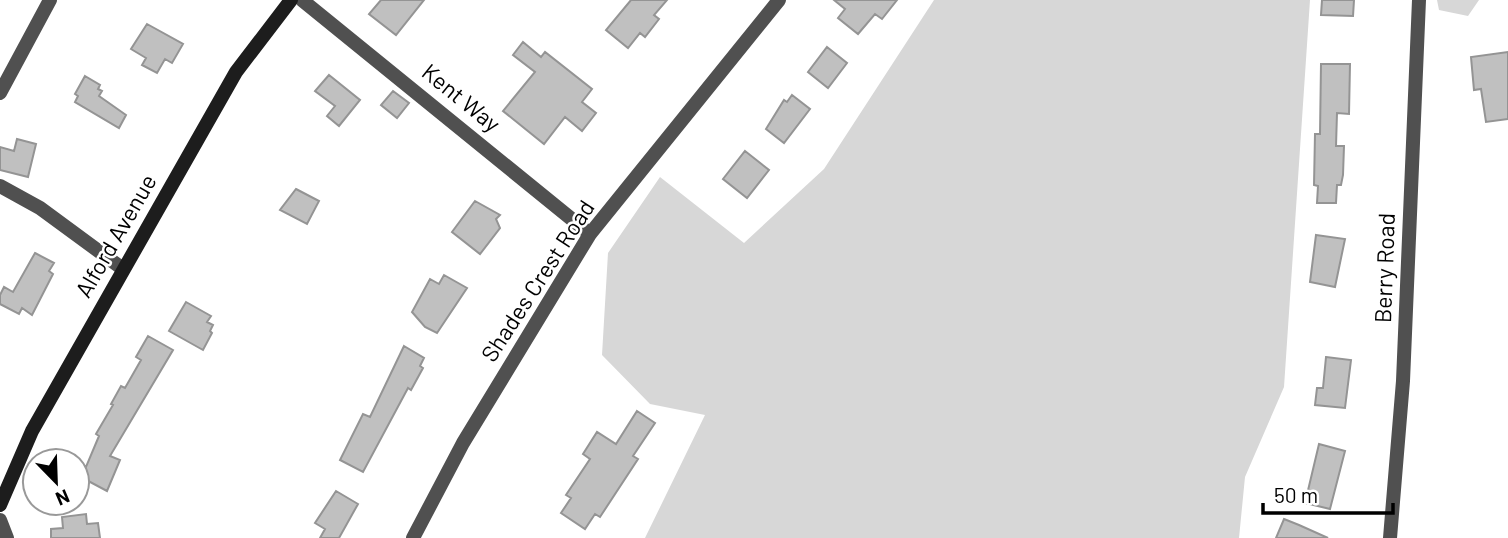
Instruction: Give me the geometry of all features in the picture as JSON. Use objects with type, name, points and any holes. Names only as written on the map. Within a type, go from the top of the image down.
[{"type":"street","points":[[0,93],[50,0]]},
{"type":"street","name":"Alford Avenue","points":[[0,505],[32,430],[236,72],[291,0]]},
{"type":"street","name":"Kent Way","points":[[302,0],[590,234]]},
{"type":"street","name":"Shades Crest Road","points":[[413,538],[463,443],[590,234],[779,0]]},
{"type":"street","name":"Berry Road","points":[[1390,538],[1403,381],[1419,0]]},
{"type":"street","points":[[0,186],[40,208],[123,269]]},
{"type":"street","points":[[0,520],[7,538]]},
{"type":"shaded area","points":[[934,0],[1310,0],[1284,387],[1245,477],[1239,538],[645,538],[705,415],[650,404],[602,355],[608,253],[660,177],[744,243],[824,169]]},
{"type":"shaded area","points":[[1437,0],[1479,0],[1468,16],[1439,10]]},
{"type":"building","points":[[381,0],[424,0],[396,35],[369,14]]},
{"type":"building","points":[[631,0],[667,0],[654,15],[659,19],[645,37],[640,33],[628,48],[606,30]]},
{"type":"building","points":[[834,0],[897,0],[882,19],[875,14],[858,34],[838,18],[845,9]]},
{"type":"building","points":[[1322,0],[1354,0],[1353,16],[1321,15]]},
{"type":"building","points":[[147,24],[183,44],[172,63],[165,59],[157,73],[142,65],[146,58],[131,49]]},
{"type":"building","points":[[523,42],[541,57],[545,52],[592,89],[582,102],[596,113],[582,131],[565,117],[544,144],[503,111],[535,72],[513,55]]},
{"type":"building","points":[[827,47],[847,63],[828,88],[808,72]]},
{"type":"building","points":[[1508,52],[1508,119],[1486,122],[1481,89],[1474,90],[1471,57]]},
{"type":"building","points":[[1321,64],[1350,64],[1349,114],[1337,113],[1336,146],[1344,146],[1343,175],[1341,185],[1337,185],[1336,203],[1317,203],[1318,186],[1314,185],[1315,134],[1320,134]]},
{"type":"building","points":[[329,75],[360,100],[339,126],[327,116],[335,106],[315,91]]},
{"type":"building","points":[[85,76],[100,85],[98,89],[102,91],[99,96],[126,115],[119,128],[75,102],[78,96],[75,94]]},
{"type":"building","points":[[393,91],[409,103],[397,118],[381,105]]},
{"type":"building","points":[[792,95],[810,109],[784,143],[766,129],[784,100],[787,102]]},
{"type":"building","points":[[17,139],[36,144],[28,177],[0,170],[0,147],[14,151]]},
{"type":"building","points":[[745,151],[769,170],[747,198],[723,179]]},
{"type":"building","points":[[296,189],[319,201],[307,224],[280,210]]},
{"type":"building","points":[[475,201],[500,215],[496,219],[500,228],[480,254],[452,232]]},
{"type":"building","points":[[1316,235],[1345,239],[1335,287],[1310,282]]},
{"type":"building","points":[[35,253],[54,263],[49,271],[53,274],[32,315],[22,308],[19,314],[0,304],[0,295],[4,287],[13,292]]},
{"type":"building","points":[[444,275],[467,288],[437,333],[425,327],[412,312],[430,279],[439,284]]},
{"type":"building","points":[[186,302],[211,316],[207,322],[213,325],[210,331],[212,333],[203,350],[169,331]]},
{"type":"building","points":[[148,336],[173,350],[110,456],[120,460],[107,491],[91,482],[91,455],[99,436],[96,434],[113,405],[111,404],[121,386],[125,388],[141,360],[136,357]]},
{"type":"building","points":[[404,346],[424,358],[420,366],[423,368],[411,390],[408,388],[363,472],[340,460],[363,414],[370,417]]},
{"type":"building","points":[[1326,357],[1351,360],[1345,408],[1315,405],[1317,388],[1323,388]]},
{"type":"building","points":[[637,411],[655,423],[633,456],[638,459],[600,517],[595,514],[585,529],[561,513],[571,498],[566,495],[590,459],[583,454],[597,432],[616,444]]},
{"type":"building","points":[[1319,444],[1345,451],[1330,509],[1305,503]]},
{"type":"building","points":[[336,491],[358,504],[339,538],[320,538],[325,529],[315,523]]},
{"type":"building","points":[[62,517],[86,517],[87,524],[98,523],[100,538],[51,538],[51,529],[63,528]]},
{"type":"building","points":[[1284,519],[1299,525],[1328,538],[1276,538]]}]
